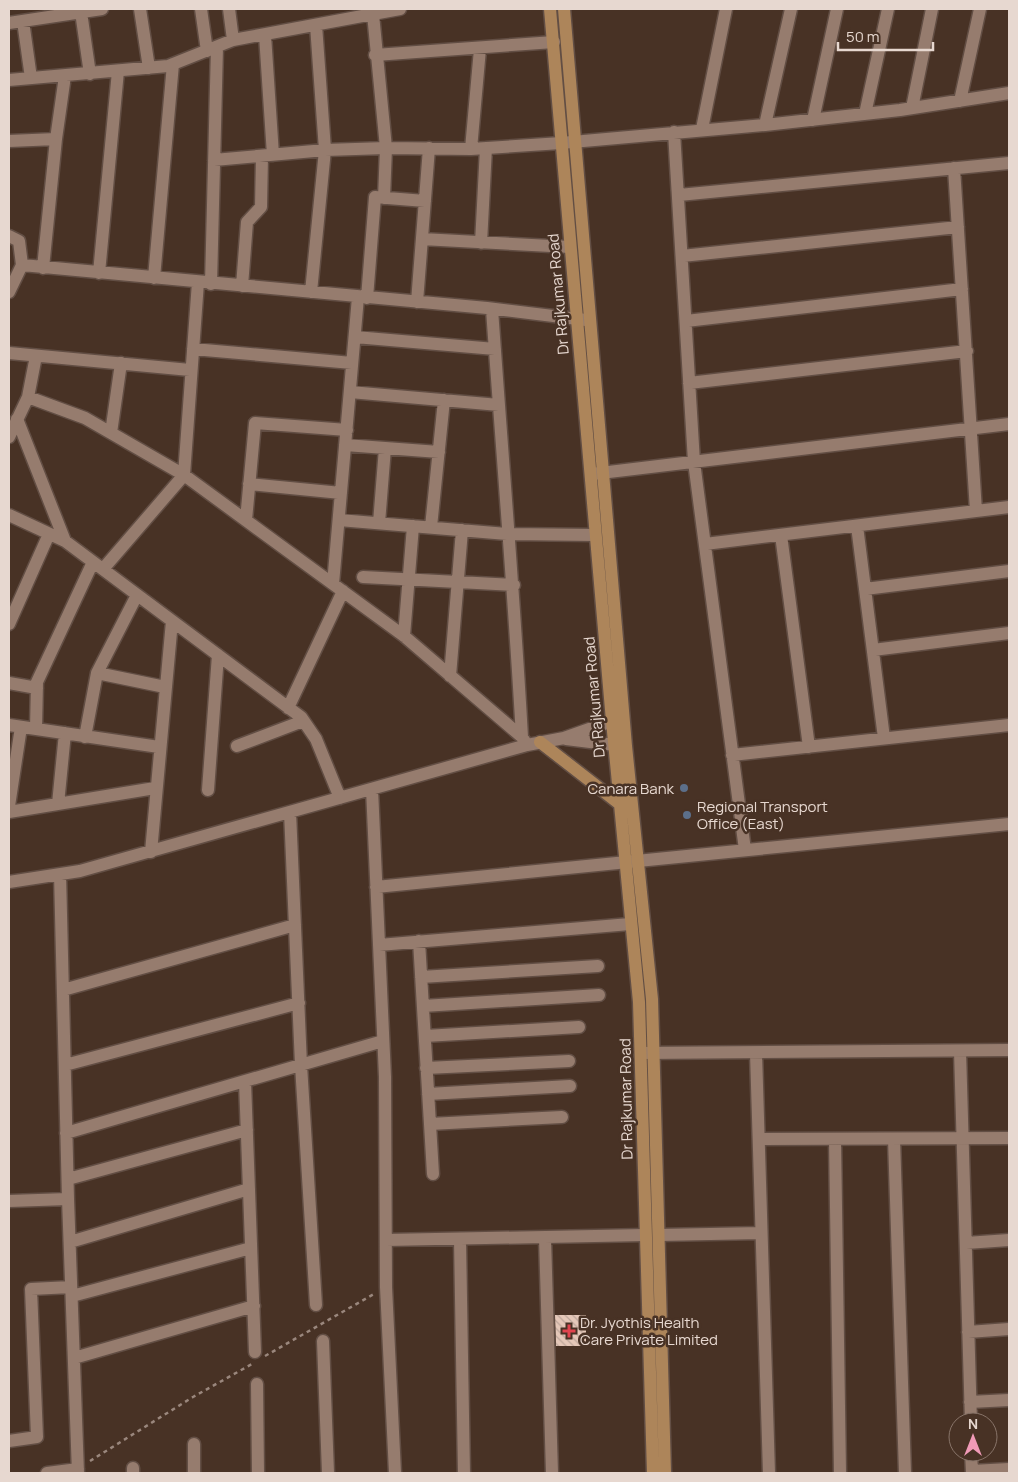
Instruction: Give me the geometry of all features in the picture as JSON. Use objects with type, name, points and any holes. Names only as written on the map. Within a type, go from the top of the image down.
[{"type":"main road","name":"Dr Rajkumar Road","points":[[550,9],[570,247],[583,320]]},
{"type":"main road","name":"Dr Rajkumar Road","points":[[564,9],[574,142],[583,320],[620,746],[632,862],[652,999],[647,1053],[645,1235],[653,1473]]},
{"type":"main road","name":"Dr Rajkumar Road","points":[[596,473],[595,535],[618,720]]},
{"type":"main road","points":[[530,741],[626,805]]},
{"type":"main road","name":"Dr Rajkumar Road","points":[[632,862],[630,924],[647,1053],[659,1235],[666,1473]]},
{"type":"street","points":[[9,23],[102,9]]},
{"type":"street","points":[[140,9],[149,68]]},
{"type":"street","points":[[202,9],[212,49],[214,160],[211,284]]},
{"type":"street","points":[[229,9],[233,40]]},
{"type":"street","points":[[9,80],[90,74],[173,64],[233,40],[400,9]]},
{"type":"street","points":[[702,129],[726,9]]},
{"type":"street","points":[[765,125],[791,9]]},
{"type":"street","points":[[813,120],[837,9]]},
{"type":"street","points":[[865,114],[888,9]]},
{"type":"street","points":[[912,108],[932,9]]},
{"type":"street","points":[[960,101],[980,9]]},
{"type":"street","points":[[81,12],[90,74]]},
{"type":"street","points":[[373,14],[386,148],[384,198]]},
{"type":"street","points":[[23,21],[32,78]]},
{"type":"street","points":[[311,292],[325,150],[316,25]]},
{"type":"street","points":[[242,286],[247,222],[260,207],[268,156],[265,35]]},
{"type":"street","points":[[376,55],[480,49],[554,42]]},
{"type":"street","points":[[471,149],[480,49]]},
{"type":"street","points":[[154,278],[173,64]]},
{"type":"street","points":[[99,273],[118,71]]},
{"type":"street","points":[[43,268],[56,139],[65,76]]},
{"type":"street","points":[[214,160],[325,150],[386,148],[471,149],[574,142],[813,120],[912,108],[1009,93]]},
{"type":"street","points":[[674,132],[694,462],[744,850]]},
{"type":"street","points":[[9,142],[56,139]]},
{"type":"street","points":[[417,302],[429,148]]},
{"type":"street","points":[[481,243],[486,148]]},
{"type":"street","points":[[678,195],[1009,163]]},
{"type":"street","points":[[954,168],[976,511]]},
{"type":"street","points":[[288,708],[338,588],[339,520],[352,363],[375,197],[425,202]]},
{"type":"street","points":[[682,256],[958,227]]},
{"type":"street","points":[[9,236],[19,241],[22,265],[10,288]]},
{"type":"street","points":[[422,239],[570,247]]},
{"type":"street","points":[[22,265],[492,309],[583,320]]},
{"type":"street","points":[[36,729],[38,682],[98,565],[184,475],[190,370],[198,282]]},
{"type":"street","points":[[686,321],[962,289]]},
{"type":"street","points":[[492,309],[507,534],[530,741]]},
{"type":"street","points":[[355,337],[495,349]]},
{"type":"street","points":[[193,349],[352,363]]},
{"type":"street","points":[[690,383],[967,351]]},
{"type":"street","points":[[9,353],[190,370]]},
{"type":"street","points":[[9,437],[28,397],[36,356]]},
{"type":"street","points":[[111,433],[121,363]]},
{"type":"street","points":[[350,392],[499,405]]},
{"type":"street","points":[[28,397],[85,418],[184,475],[404,636],[530,741]]},
{"type":"street","points":[[431,528],[444,400]]},
{"type":"street","points":[[17,419],[65,541]]},
{"type":"street","points":[[246,520],[255,423],[347,430]]},
{"type":"street","points":[[596,473],[1009,424]]},
{"type":"street","points":[[345,445],[439,452]]},
{"type":"street","points":[[379,523],[385,448]]},
{"type":"street","points":[[249,484],[341,493]]},
{"type":"street","points":[[705,544],[1009,507]]},
{"type":"street","points":[[9,517],[65,541],[303,720],[316,739],[340,798]]},
{"type":"street","points":[[339,520],[507,534],[595,535]]},
{"type":"street","points":[[404,636],[413,526]]},
{"type":"street","points":[[857,526],[884,738]]},
{"type":"street","points":[[450,676],[462,530]]},
{"type":"street","points":[[9,624],[49,534]]},
{"type":"street","points":[[781,535],[809,747]]},
{"type":"street","points":[[865,589],[1009,571]]},
{"type":"street","points":[[363,577],[458,584],[514,585]]},
{"type":"street","points":[[85,737],[98,673],[137,595]]},
{"type":"street","points":[[150,852],[158,748],[172,621]]},
{"type":"street","points":[[873,650],[1009,633]]},
{"type":"street","points":[[208,790],[218,655]]},
{"type":"street","points":[[98,673],[165,687]]},
{"type":"street","points":[[9,683],[37,688]]},
{"type":"street","points":[[237,746],[303,720]]},
{"type":"street","points":[[564,738],[618,720]]},
{"type":"street","points":[[732,755],[1009,725]]},
{"type":"street","points":[[9,806],[15,726],[158,748]]},
{"type":"street","points":[[58,804],[65,734]]},
{"type":"street","points":[[9,882],[80,872],[372,789],[530,741],[564,738],[620,746]]},
{"type":"street","points":[[9,812],[156,788]]},
{"type":"street","points":[[372,789],[383,1042],[386,1287],[395,1473]]},
{"type":"street","points":[[290,812],[301,1065],[316,1305]]},
{"type":"street","points":[[376,887],[1009,824]]},
{"type":"street","points":[[47,1473],[78,1471],[66,1133],[60,874]]},
{"type":"street","points":[[379,945],[630,924]]},
{"type":"street","points":[[63,990],[295,925]]},
{"type":"street","points":[[419,941],[433,1174]]},
{"type":"street","points":[[421,977],[598,966]]},
{"type":"street","points":[[423,1006],[599,995]]},
{"type":"street","points":[[65,1065],[299,1003]]},
{"type":"street","points":[[425,1036],[579,1027]]},
{"type":"street","points":[[66,1133],[383,1042]]},
{"type":"street","points":[[647,1053],[1009,1050]]},
{"type":"street","points":[[960,1051],[970,1412]]},
{"type":"street","points":[[756,1053],[769,1473]]},
{"type":"street","points":[[426,1068],[569,1060]]},
{"type":"street","points":[[245,1082],[257,1358]]},
{"type":"street","points":[[428,1094],[570,1086]]},
{"type":"street","points":[[430,1124],[562,1117]]},
{"type":"street","points":[[68,1179],[246,1130]]},
{"type":"street","points":[[894,1138],[905,1473]]},
{"type":"street","points":[[758,1139],[1009,1138]]},
{"type":"street","points":[[835,1140],[840,1473]]},
{"type":"street","points":[[70,1242],[249,1188]]},
{"type":"street","points":[[9,1201],[68,1198]]},
{"type":"street","points":[[659,1235],[761,1233]]},
{"type":"street","points":[[386,1240],[645,1235]]},
{"type":"street","points":[[545,1238],[552,1473]]},
{"type":"street","points":[[460,1240],[464,1473]]},
{"type":"street","points":[[966,1243],[1009,1240]]},
{"type":"street","points":[[9,1441],[37,1436],[31,1289],[72,1291],[251,1248]]},
{"type":"street","points":[[74,1358],[254,1306]]},
{"type":"street","points":[[968,1332],[1009,1329]]},
{"type":"street","points":[[323,1341],[328,1473]]},
{"type":"street","points":[[257,1384],[258,1473]]},
{"type":"street","points":[[970,1402],[1009,1400]]},
{"type":"street","points":[[194,1444],[194,1473]]},
{"type":"street","points":[[972,1472],[1009,1469]]},
{"type":"path","points":[[78,1471],[257,1358],[386,1287]]},
{"type":"building","points":[[555,1315],[586,1315],[586,1346],[556,1346]]},
{"type":"place","name":"Canara Bank","points":[[684,788]]},
{"type":"place","name":"Regional Transport Office (East)","points":[[687,815]]},
{"type":"place","name":"Dr. Jyothis Health Care Private Limited","points":[[569,1331]]}]
